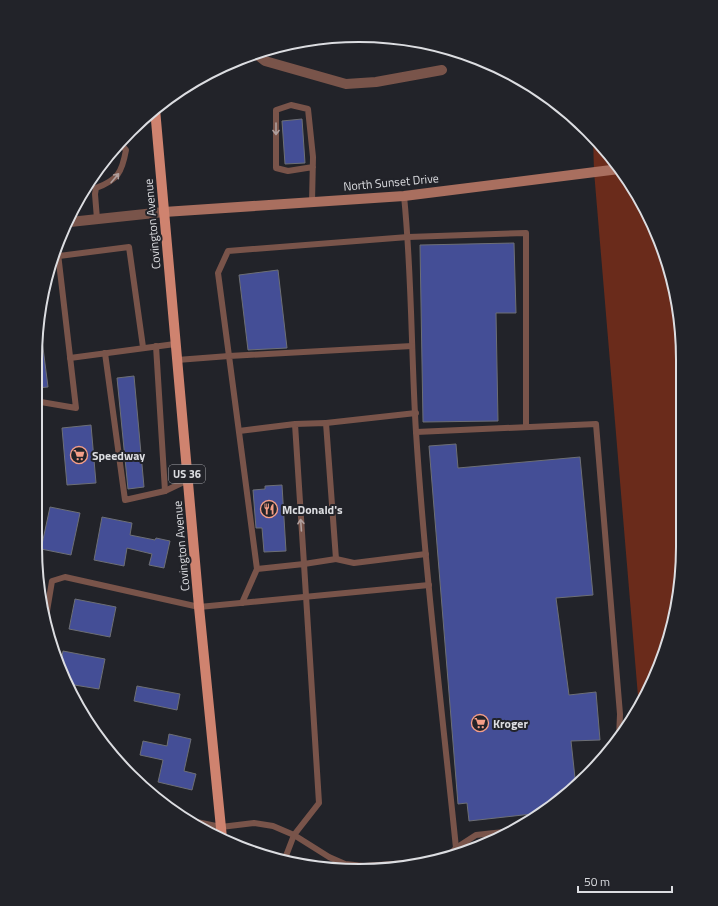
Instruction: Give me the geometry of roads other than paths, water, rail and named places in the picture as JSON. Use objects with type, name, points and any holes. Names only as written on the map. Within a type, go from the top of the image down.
[{"type":"main road","name":"Covington Avenue","points":[[156,116],[199,607],[221,832]]},
{"type":"main road","name":"North Sunset Drive","points":[[164,212],[404,196],[613,170]]},
{"type":"street","points":[[261,58],[265,61],[346,84],[376,82],[442,70]]},
{"type":"street","points":[[74,222],[164,212]]},
{"type":"lane","points":[[312,202],[313,167],[308,109],[292,105],[276,110],[276,168],[288,171],[313,167]]},
{"type":"lane","points":[[93,186],[96,188],[111,183],[118,176],[124,163],[126,150],[124,147]]},
{"type":"lane","points":[[96,188],[97,219]]},
{"type":"lane","points":[[404,196],[408,236],[416,432],[429,586],[456,848],[476,835],[495,833]]},
{"type":"lane","points":[[242,603],[257,569],[218,273],[228,251],[408,236],[526,233],[526,427]]},
{"type":"lane","points":[[59,256],[130,247],[143,348]]},
{"type":"lane","points":[[42,402],[76,408],[59,257]]},
{"type":"lane","points":[[70,358],[176,344]]},
{"type":"lane","points":[[156,346],[165,491]]},
{"type":"lane","points":[[177,360],[412,346]]},
{"type":"lane","points":[[105,353],[125,500],[165,491],[188,480]]},
{"type":"lane","points":[[239,431],[295,424],[326,423],[416,413]]},
{"type":"lane","points":[[326,423],[336,559]]},
{"type":"lane","points":[[286,855],[294,835],[319,803],[295,424]]},
{"type":"lane","points":[[416,432],[596,424],[620,714],[619,728]]},
{"type":"lane","points":[[257,569],[336,559],[354,563],[426,554]]},
{"type":"lane","points":[[47,604],[52,580],[65,578],[199,607],[429,586]]},
{"type":"lane","points":[[203,823],[221,827],[254,823],[274,826],[294,835],[329,857],[343,863]]},
{"type":"place","name":"Speedway","points":[[79,455]]},
{"type":"place","name":"McDonald's","points":[[269,509]]},
{"type":"place","name":"Kroger","points":[[480,723]]}]
